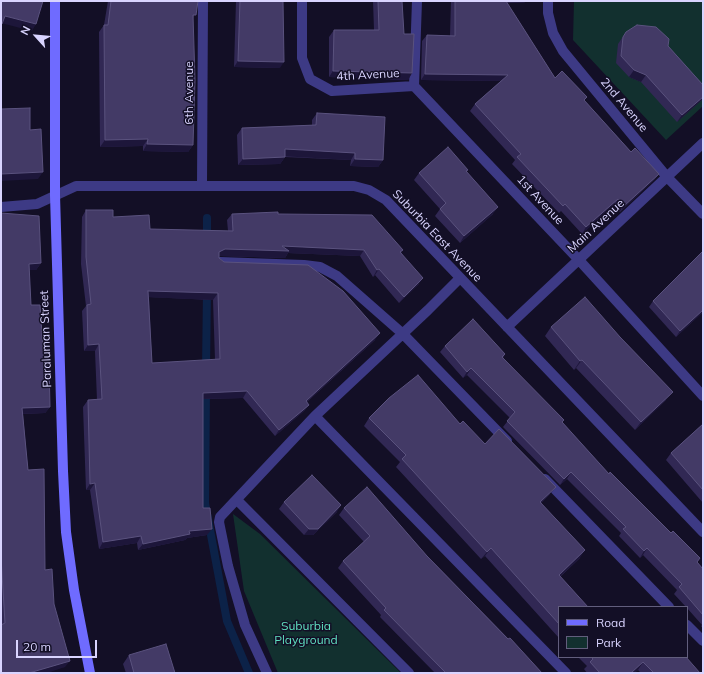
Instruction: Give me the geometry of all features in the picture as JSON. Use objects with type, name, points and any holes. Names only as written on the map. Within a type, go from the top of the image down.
[{"type":"street","name":"Paraluman Street","points":[[55,1],[55,195],[66,532],[79,619],[90,673]]},
{"type":"street","name":"6th Avenue","points":[[202,185],[203,1]]},
{"type":"street","name":"4th Avenue","points":[[302,1],[302,58],[310,79],[332,90],[414,86]]},
{"type":"street","points":[[414,86],[417,1]]},
{"type":"street","name":"2nd Avenue","points":[[548,1],[548,13],[552,33],[563,51],[667,177],[703,214]]},
{"type":"street","name":"1st Avenue","points":[[414,86],[579,260],[703,396]]},
{"type":"street","name":"Main Avenue","points":[[507,327],[703,143]]},
{"type":"street","name":"Suburbia East Avenue","points":[[1,207],[37,204],[76,186],[354,186],[369,190],[386,200],[703,532]]},
{"type":"street","points":[[220,262],[320,267],[338,276],[403,334],[514,448]]},
{"type":"street","points":[[267,673],[245,625],[228,566],[220,517],[315,416],[403,334],[460,278]]},
{"type":"street","points":[[315,416],[566,673]]},
{"type":"street","points":[[536,470],[668,606]]},
{"type":"street","points":[[237,500],[409,673]]},
{"type":"street","points":[[688,626],[703,641]]},
{"type":"green space","points":[[574,1],[703,1],[703,106],[666,140],[573,40]]},
{"type":"green space","name":"Suburbia Playground","points":[[233,514],[260,534],[401,673],[278,673],[244,591]]},
{"type":"building","points":[[1,1],[43,1],[36,24],[5,16],[2,24]]},
{"type":"building","points":[[111,1],[198,1],[196,15],[193,15],[195,80],[193,145],[147,144],[148,139],[105,140],[104,25],[108,25]]},
{"type":"building","points":[[240,1],[283,1],[284,62],[238,61]]},
{"type":"building","points":[[378,1],[402,1],[404,34],[414,34],[412,73],[333,71],[334,30],[379,30]]},
{"type":"building","points":[[455,1],[506,1],[555,78],[562,71],[587,97],[584,100],[631,152],[635,148],[659,174],[624,206],[618,199],[586,227],[565,204],[563,206],[517,157],[521,154],[475,104],[508,75],[425,74],[427,35],[455,36]]},
{"type":"building","points":[[637,25],[656,27],[669,39],[668,46],[703,85],[703,97],[682,115],[646,75],[634,70],[621,56],[623,37],[626,32]]},
{"type":"building","points":[[30,108],[30,130],[41,129],[43,172],[1,174],[1,109]]},
{"type":"building","points":[[317,113],[385,117],[383,160],[355,159],[355,153],[285,149],[285,157],[243,159],[242,128],[316,125]]},
{"type":"building","points":[[448,147],[468,170],[466,171],[498,207],[464,236],[440,209],[446,203],[419,173]]},
{"type":"building","points":[[86,210],[113,210],[113,217],[149,215],[150,229],[233,231],[232,214],[278,212],[278,214],[372,215],[403,250],[400,252],[423,278],[404,297],[379,269],[377,270],[364,250],[282,246],[289,251],[225,249],[219,252],[219,258],[224,262],[308,265],[343,291],[380,333],[306,401],[309,405],[279,430],[247,391],[203,393],[203,508],[210,508],[212,529],[189,531],[190,534],[143,544],[141,536],[103,542],[95,483],[90,484],[88,400],[102,399],[99,344],[88,345],[87,305],[91,304],[86,257]],"holes":[[[148,291],[218,293],[220,359],[152,363]]]},
{"type":"building","points":[[1,213],[39,216],[41,263],[29,264],[31,305],[40,305],[44,363],[49,363],[50,407],[22,408],[28,470],[44,469],[45,570],[52,569],[54,604],[70,661],[29,673],[1,673],[1,625],[5,623],[1,557]]},
{"type":"building","points":[[703,251],[703,310],[680,331],[653,301]]},
{"type":"building","points":[[585,297],[620,337],[673,392],[641,422],[582,360],[580,361],[551,327]]},
{"type":"building","points":[[473,319],[505,354],[502,357],[564,420],[562,422],[609,474],[610,472],[671,533],[673,531],[700,558],[697,562],[703,569],[703,615],[679,587],[682,584],[647,548],[644,551],[623,529],[626,527],[571,472],[564,479],[507,421],[515,412],[471,368],[467,372],[445,346]]},
{"type":"building","points":[[418,375],[460,424],[463,421],[485,444],[499,429],[556,487],[540,502],[585,550],[559,575],[587,606],[558,606],[558,623],[491,548],[487,552],[402,459],[406,455],[369,418],[389,398]]},
{"type":"building","points":[[703,424],[703,490],[671,453]]},
{"type":"building","points":[[312,475],[341,505],[318,529],[309,529],[284,502]]},
{"type":"building","points":[[367,487],[427,556],[508,639],[510,638],[542,673],[446,673],[384,610],[386,608],[343,561],[370,536],[344,508]]},
{"type":"building","points":[[166,644],[175,673],[134,673],[129,655]]},
{"type":"building","points":[[592,658],[687,658],[700,673],[654,673],[643,662],[631,673],[600,673],[590,662],[593,659]]},
{"type":"waterway","points":[[207,218],[207,242]]},
{"type":"waterway","points":[[206,370],[207,289]]},
{"type":"waterway","points":[[206,389],[205,503],[227,621],[249,673]]}]
